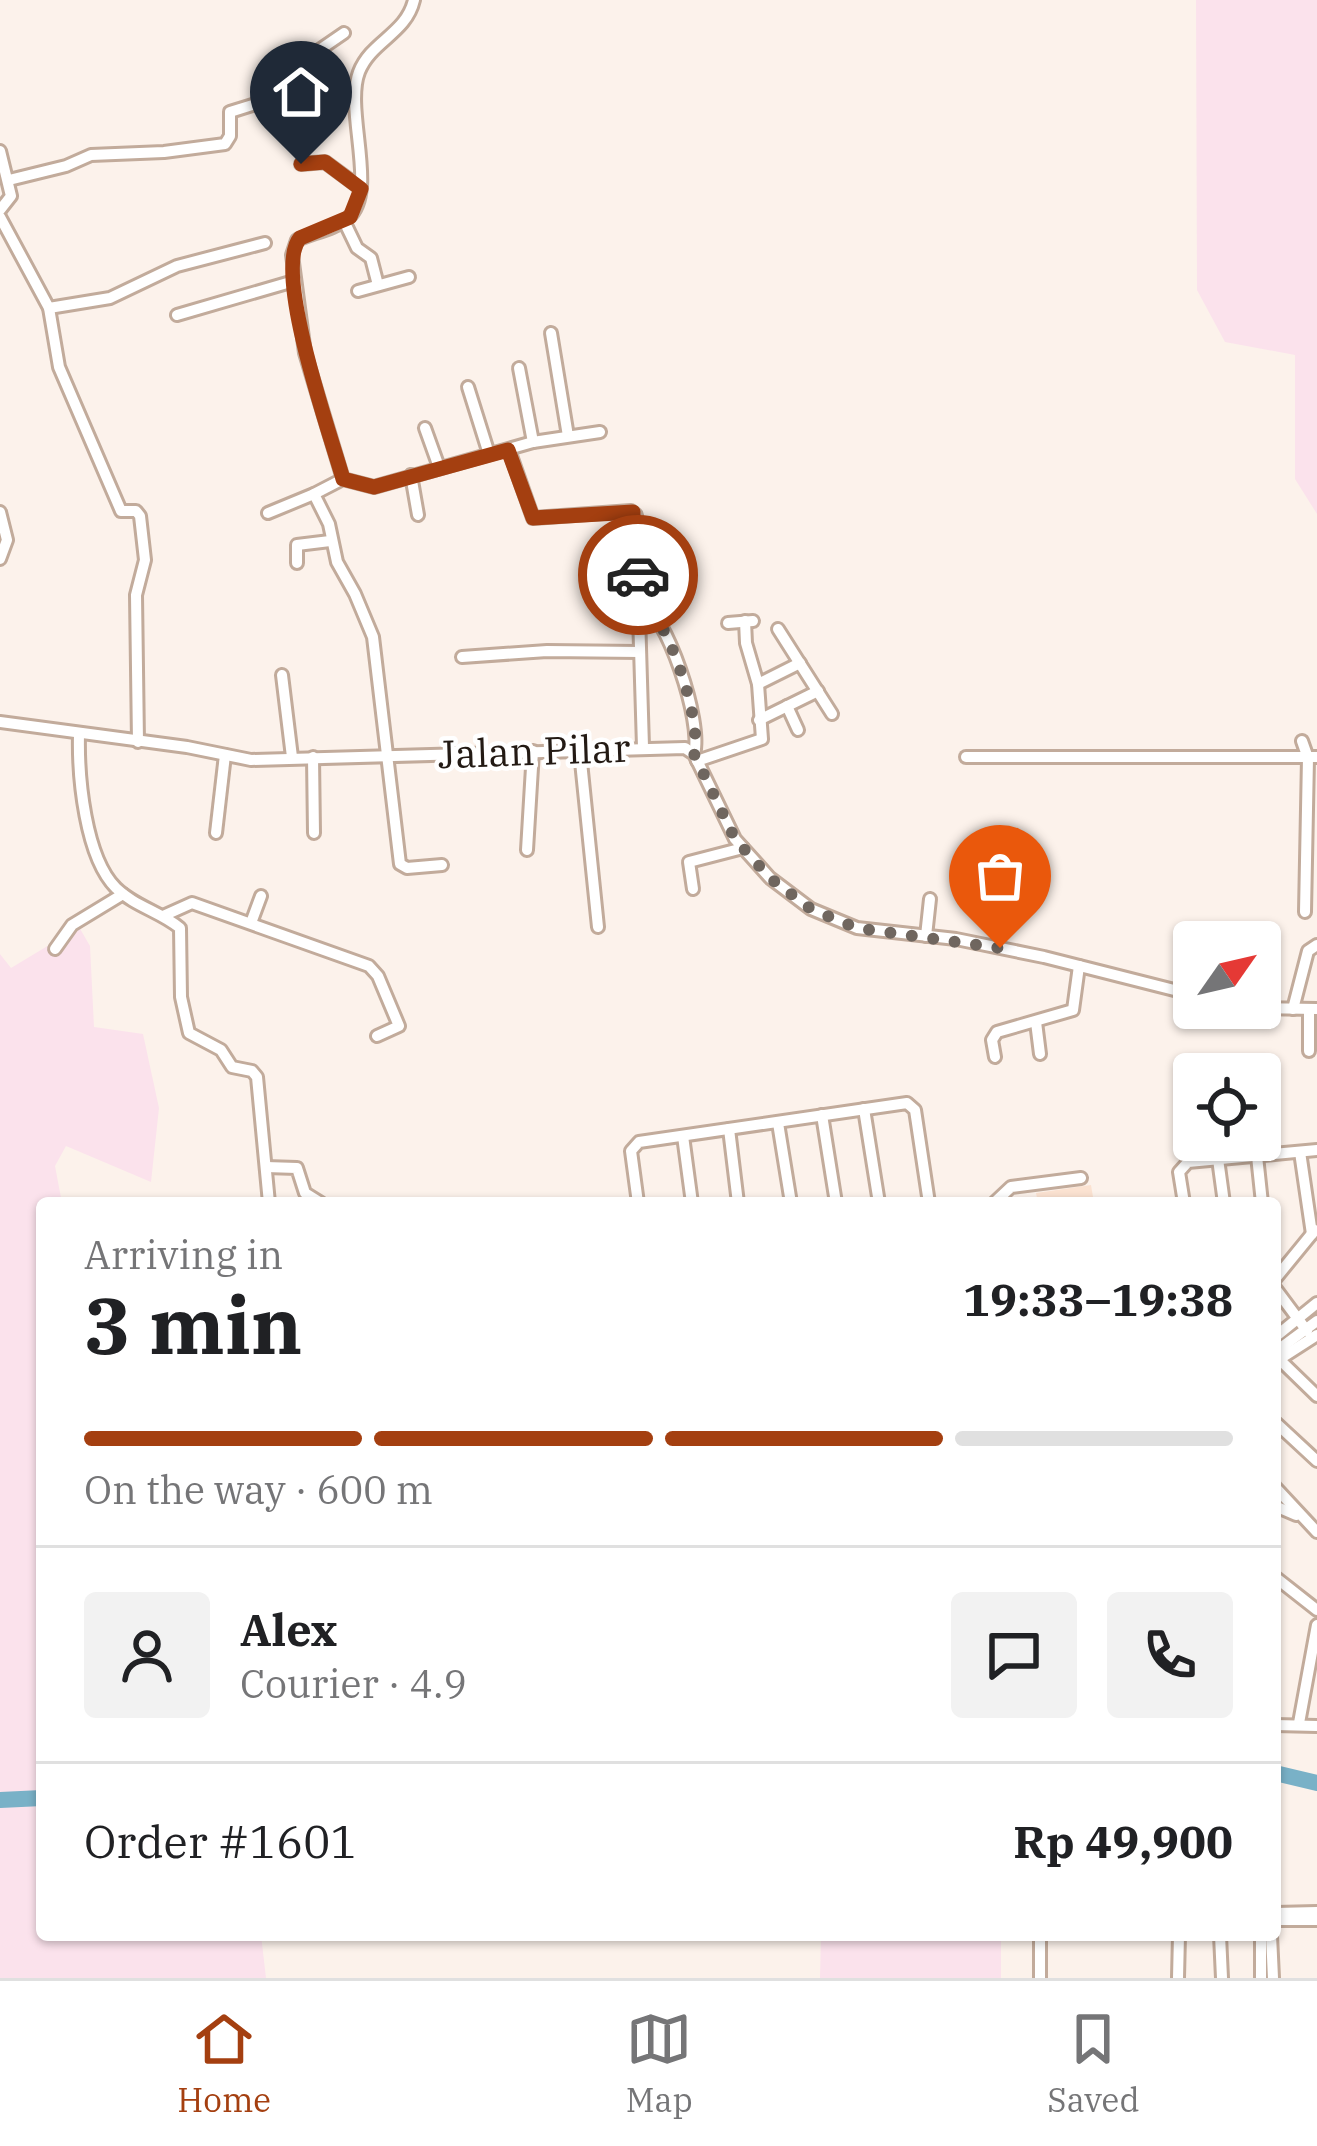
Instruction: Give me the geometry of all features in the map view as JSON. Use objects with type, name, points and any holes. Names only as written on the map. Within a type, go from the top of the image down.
[{"type":"street","points":[[343,479],[305,353],[292,255],[297,240],[344,221],[356,208],[361,189],[354,110],[358,75],[373,48],[407,19],[414,0]]},
{"type":"street","points":[[9,180],[91,155],[225,144],[230,136],[230,112],[262,102],[285,64],[309,57],[344,33]]},
{"type":"street","points":[[0,151],[10,201],[0,214],[49,308],[58,368],[122,512],[136,511],[140,516],[145,560],[136,595],[138,742]]},
{"type":"street","points":[[301,164],[325,162],[361,189]]},
{"type":"street","points":[[344,221],[357,248],[371,258],[378,285]]},
{"type":"street","points":[[49,308],[110,298],[177,266],[265,243]]},
{"type":"street","points":[[358,291],[409,277]]},
{"type":"street","points":[[177,315],[294,281]]},
{"type":"street","points":[[551,333],[568,436]]},
{"type":"street","points":[[519,368],[533,442]]},
{"type":"street","points":[[468,387],[489,454]]},
{"type":"street","points":[[425,428],[439,467]]},
{"type":"street","points":[[268,512],[343,479],[374,487],[533,442],[600,431]]},
{"type":"street","points":[[508,450],[533,518],[633,512],[643,747]]},
{"type":"street","points":[[411,475],[418,515]]},
{"type":"street","points":[[314,494],[373,637],[400,864],[407,868],[442,865]]},
{"type":"street","points":[[0,512],[7,539],[0,559]]},
{"type":"street","points":[[298,563],[297,545],[330,541]]},
{"type":"street","points":[[638,597],[656,613],[681,676],[698,740],[695,757],[727,826],[770,878],[811,909],[857,928],[926,936],[1173,990]]},
{"type":"street","points":[[695,757],[762,739],[763,681],[746,644],[749,621],[728,623]]},
{"type":"street","points":[[778,629],[832,714]]},
{"type":"street","points":[[462,657],[640,652]]},
{"type":"street","points":[[763,681],[800,663]]},
{"type":"street","points":[[282,674],[292,757]]},
{"type":"street","points":[[759,720],[818,691]]},
{"type":"street","points":[[787,706],[797,730]]},
{"type":"street","name":"Jalan Pilar","points":[[0,722],[251,760],[643,747],[686,748],[695,757]]},
{"type":"street","points":[[79,735],[86,818],[108,878],[123,894],[176,924],[182,934],[182,997],[189,1034],[221,1050],[232,1067],[252,1071],[257,1077],[268,1197]]},
{"type":"street","points":[[1302,741],[1312,758],[1305,912]]},
{"type":"street","points":[[527,850],[533,751]]},
{"type":"street","points":[[580,752],[598,927]]},
{"type":"street","points":[[216,832],[225,755]]},
{"type":"street","points":[[313,757],[314,833]]},
{"type":"street","points":[[966,757],[1312,758]]},
{"type":"street","points":[[693,889],[689,862],[743,848]]},
{"type":"street","points":[[55,950],[72,925],[123,894]]},
{"type":"street","points":[[251,923],[261,896]]},
{"type":"street","points":[[926,936],[930,899]]},
{"type":"street","points":[[163,916],[192,903],[374,970],[399,1026],[377,1036]]},
{"type":"street","points":[[1293,1009],[1308,951],[1317,946]]},
{"type":"street","points":[[995,1057],[992,1040],[998,1032],[1073,1010],[1079,966]]},
{"type":"street","points":[[1281,1009],[1313,1009],[1309,1051]]},
{"type":"street","points":[[1036,1022],[1040,1054]]},
{"type":"street","points":[[637,1197],[633,1146],[822,1115],[911,1106],[928,1197]]},
{"type":"street","points":[[864,1109],[878,1197]]},
{"type":"street","points":[[822,1115],[835,1197]]},
{"type":"street","points":[[778,1123],[789,1197]]},
{"type":"street","points":[[729,1130],[736,1197]]},
{"type":"street","points":[[683,1136],[691,1197]]},
{"type":"street","points":[[1281,1154],[1317,1150]]},
{"type":"street","points":[[1281,1275],[1314,1231],[1300,1152]]},
{"type":"street","points":[[1183,1197],[1180,1167],[1198,1161]]},
{"type":"street","points":[[1218,1161],[1223,1197]]},
{"type":"street","points":[[1258,1161],[1261,1197]]},
{"type":"street","points":[[266,1167],[297,1168],[305,1193],[311,1197]]},
{"type":"street","points":[[1000,1197],[1011,1187],[1081,1178]]},
{"type":"street","points":[[1281,1291],[1308,1329]]},
{"type":"street","points":[[1308,1329],[1317,1303]]},
{"type":"street","points":[[1281,1354],[1317,1322]]},
{"type":"street","points":[[1281,1362],[1317,1396]]},
{"type":"street","points":[[1281,1428],[1317,1461]]},
{"type":"street","points":[[1281,1494],[1317,1532]]},
{"type":"street","points":[[1281,1508],[1299,1516]]},
{"type":"street","points":[[1281,1581],[1317,1610]]},
{"type":"street","points":[[1299,1723],[1317,1625]]},
{"type":"street","points":[[1281,1724],[1317,1726]]},
{"type":"street","points":[[1281,1916],[1317,1916]]},
{"type":"street","points":[[1040,1941],[1040,1978]]},
{"type":"street","points":[[1178,1978],[1179,1941]]},
{"type":"street","points":[[1220,1941],[1222,1978]]},
{"type":"street","points":[[1261,1941],[1261,1978]]},
{"type":"street","points":[[1271,1941],[1274,1978]]},
{"type":"shaded area","points":[[1196,0],[1317,0],[1317,514],[1295,479],[1295,355],[1225,342],[1197,290]]},
{"type":"shaded area","points":[[79,927],[90,946],[94,1027],[143,1034],[159,1108],[151,1182],[66,1146],[55,1166],[61,1197],[36,1197],[36,1941],[262,1941],[266,1978],[0,1978],[0,954],[11,968]]},
{"type":"shaded area","points":[[1091,1185],[1093,1197],[1037,1197],[1036,1193]]},
{"type":"shaded area","points":[[821,1941],[1001,1941],[1001,1978],[820,1978]]},
{"type":"waterway","points":[[1281,1774],[1317,1783]]},
{"type":"waterway","points":[[0,1800],[36,1798]]},
{"type":"way so far","points":[[638,575],[638,597],[656,613],[681,676],[698,740],[694,754],[727,826],[770,878],[811,909],[857,928],[1000,948]]},
{"type":"route","points":[[301,164],[325,162],[361,189],[350,217],[300,238],[292,255],[305,353],[343,479],[374,487],[508,450],[533,518],[633,512],[638,575]]}]
